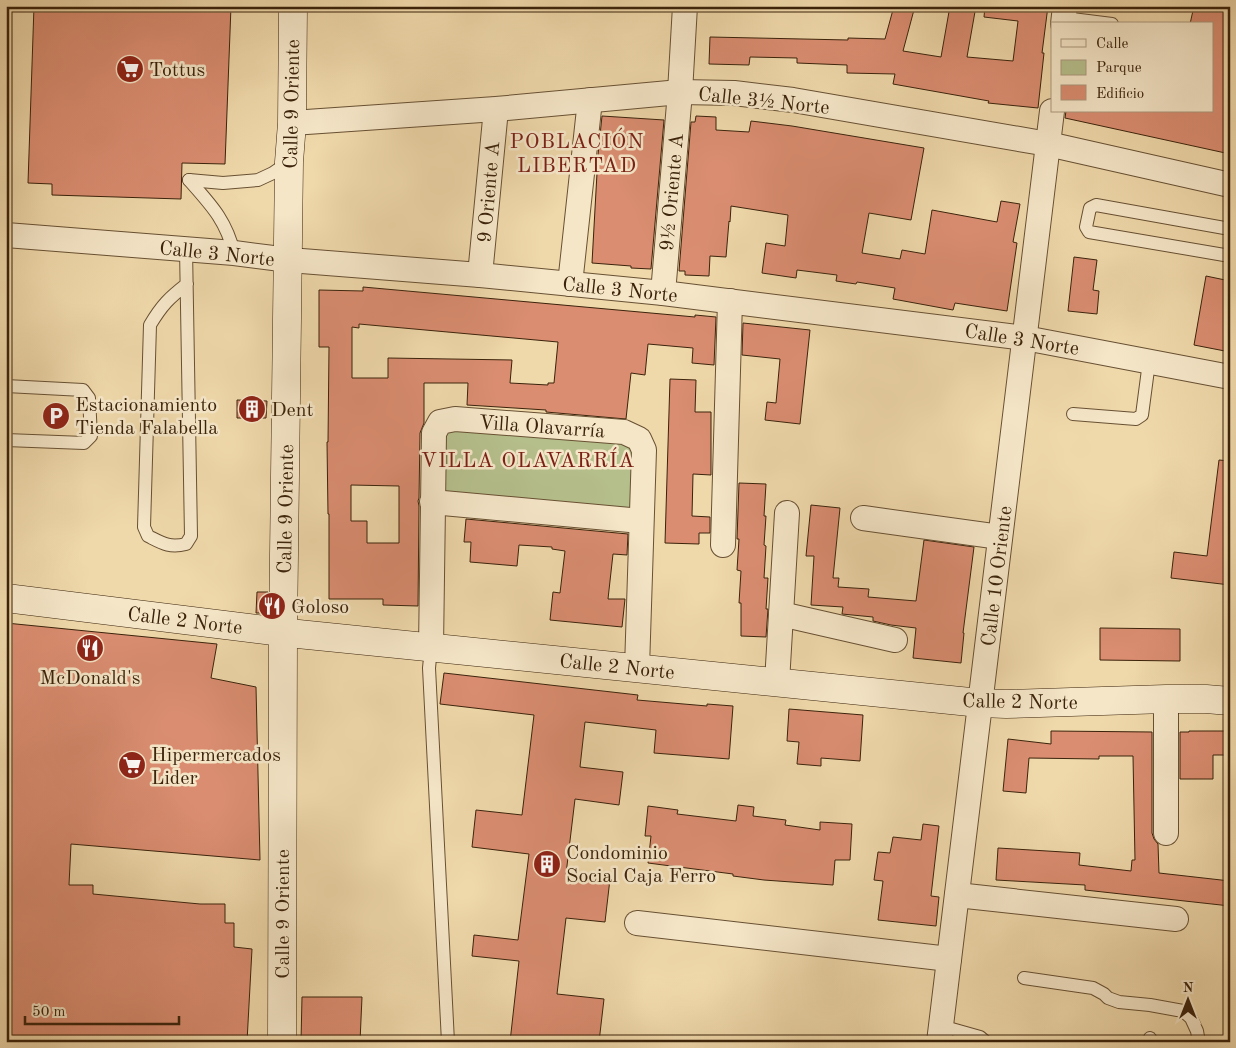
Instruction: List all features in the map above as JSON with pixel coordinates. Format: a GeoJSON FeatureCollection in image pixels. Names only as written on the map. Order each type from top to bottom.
{"type":"FeatureCollection","features":[{"type":"Feature","properties":{"kind":"street","name":"Calle 9 Oriente"},"geometry":{"type":"LineString","coordinates":[[282,1042],[283,633],[289,162],[292,123],[292,6]]}},
{"type":"Feature","properties":{"kind":"street","name":"9½ Oriente A"},"geometry":{"type":"LineString","coordinates":[[663,293],[680,92],[685,6]]}},
{"type":"Feature","properties":{"kind":"street","name":"Calle 3½ Norte"},"geometry":{"type":"LineString","coordinates":[[292,123],[496,109],[680,92],[734,92],[793,100],[1048,144],[1230,185]]}},
{"type":"Feature","properties":{"kind":"street"},"geometry":{"type":"LineString","coordinates":[[570,284],[590,100]]}},
{"type":"Feature","properties":{"kind":"street","name":"9 Oriente A"},"geometry":{"type":"LineString","coordinates":[[480,275],[496,109]]}},
{"type":"Feature","properties":{"kind":"street","name":"Calle 10 Oriente"},"geometry":{"type":"LineString","coordinates":[[940,1034],[1052,112]]}},
{"type":"Feature","properties":{"kind":"street","name":"Calle 3 Norte"},"geometry":{"type":"LineString","coordinates":[[6,235],[234,253],[289,260],[480,275],[663,293],[1025,338],[1230,377]]}},
{"type":"Feature","properties":{"kind":"street"},"geometry":{"type":"LineString","coordinates":[[723,545],[730,301]]}},
{"type":"Feature","properties":{"kind":"street","name":"Villa Olavarría"},"geometry":{"type":"LineString","coordinates":[[431,648],[434,433],[440,422],[455,419],[624,432],[639,439],[644,450],[637,668]]}},
{"type":"Feature","properties":{"kind":"street"},"geometry":{"type":"LineString","coordinates":[[432,502],[641,521]]}},
{"type":"Feature","properties":{"kind":"street"},"geometry":{"type":"LineString","coordinates":[[776,682],[786,513]]}},
{"type":"Feature","properties":{"kind":"street"},"geometry":{"type":"LineString","coordinates":[[863,518],[1000,538]]}},
{"type":"Feature","properties":{"kind":"street","name":"Calle 2 Norte"},"geometry":{"type":"LineString","coordinates":[[6,598],[283,633],[980,703],[1006,704],[1166,699],[1230,701]]}},
{"type":"Feature","properties":{"kind":"street"},"geometry":{"type":"LineString","coordinates":[[781,614],[895,640]]}},
{"type":"Feature","properties":{"kind":"street"},"geometry":{"type":"LineString","coordinates":[[1166,699],[1166,833]]}},
{"type":"Feature","properties":{"kind":"street"},"geometry":{"type":"LineString","coordinates":[[957,895],[1176,919]]}},
{"type":"Feature","properties":{"kind":"street"},"geometry":{"type":"LineString","coordinates":[[637,923],[949,959]]}},
{"type":"Feature","properties":{"kind":"lane"},"geometry":{"type":"LineString","coordinates":[[1064,16],[1100,22]]}},
{"type":"Feature","properties":{"kind":"lane"},"geometry":{"type":"LineString","coordinates":[[234,253],[230,236],[218,213],[190,180],[223,183],[258,180],[289,162]]}},
{"type":"Feature","properties":{"kind":"lane"},"geometry":{"type":"LineString","coordinates":[[1230,229],[1096,205],[1090,208],[1086,227],[1089,232],[1230,256]]}},
{"type":"Feature","properties":{"kind":"lane"},"geometry":{"type":"LineString","coordinates":[[186,249],[187,284],[191,536],[186,544],[177,546],[167,545],[148,536],[144,526],[150,325],[158,310],[168,299],[187,284]]}},
{"type":"Feature","properties":{"kind":"lane"},"geometry":{"type":"LineString","coordinates":[[1073,414],[1136,419],[1142,415],[1149,362]]}},
{"type":"Feature","properties":{"kind":"lane"},"geometry":{"type":"LineString","coordinates":[[6,386],[82,390],[89,398],[91,436],[84,443],[6,440]]}},
{"type":"Feature","properties":{"kind":"lane"},"geometry":{"type":"LineString","coordinates":[[431,648],[429,668],[448,1042]]}},
{"type":"Feature","properties":{"kind":"lane"},"geometry":{"type":"LineString","coordinates":[[1024,978],[1093,988],[1108,998],[1119,1002],[1183,1011],[1191,1018],[1197,1031],[1199,1042]]}},
{"type":"Feature","properties":{"kind":"lane"},"geometry":{"type":"LineString","coordinates":[[940,1034],[980,1037],[986,1042]]}},
{"type":"Feature","properties":{"kind":"green space"},"geometry":{"type":"Polygon","coordinates":[[[443,427],[636,441],[631,510],[439,493],[443,427]]]}},
{"type":"Feature","properties":{"kind":"building","name":"Tottus"},"geometry":{"type":"Polygon","coordinates":[[[34,6],[231,6],[225,164],[182,163],[181,199],[52,195],[52,184],[28,183],[34,6]]]}},
{"type":"Feature","properties":{"kind":"building"},"geometry":{"type":"Polygon","coordinates":[[[894,6],[915,6],[903,51],[941,57],[950,6],[976,6],[967,57],[1013,61],[1018,21],[984,17],[985,6],[1048,6],[1038,108],[988,103],[989,101],[893,84],[895,74],[847,73],[847,65],[797,63],[797,58],[750,57],[749,65],[709,64],[710,37],[885,39],[894,6]]]}},
{"type":"Feature","properties":{"kind":"building"},"geometry":{"type":"Polygon","coordinates":[[[1194,6],[1230,6],[1230,154],[1065,118],[1066,112],[1214,112],[1214,22],[1190,22],[1194,6]]]}},
{"type":"Feature","properties":{"kind":"building"},"geometry":{"type":"Polygon","coordinates":[[[602,116],[664,120],[651,269],[592,263],[602,116]]]}},
{"type":"Feature","properties":{"kind":"building"},"geometry":{"type":"Polygon","coordinates":[[[696,116],[716,117],[716,130],[749,132],[751,121],[924,148],[911,220],[869,213],[862,253],[900,259],[902,250],[925,254],[932,210],[997,222],[1001,201],[1020,204],[1013,242],[1017,243],[1007,311],[955,303],[953,310],[893,299],[895,288],[836,281],[837,275],[797,270],[796,278],[762,273],[766,243],[785,246],[788,215],[731,206],[726,257],[710,256],[709,276],[685,275],[685,271],[679,271],[691,122],[695,122],[696,116]]]}},
{"type":"Feature","properties":{"kind":"building"},"geometry":{"type":"Polygon","coordinates":[[[1074,257],[1097,260],[1093,290],[1099,291],[1097,314],[1068,311],[1074,257]]]}},
{"type":"Feature","properties":{"kind":"building"},"geometry":{"type":"Polygon","coordinates":[[[1206,276],[1230,281],[1230,352],[1194,345],[1206,276]]]}},
{"type":"Feature","properties":{"kind":"building"},"geometry":{"type":"Polygon","coordinates":[[[363,287],[695,317],[695,315],[716,317],[714,365],[692,363],[693,348],[648,344],[645,375],[631,373],[626,419],[546,412],[546,410],[467,405],[468,383],[424,383],[424,423],[420,433],[418,501],[418,606],[383,605],[383,599],[329,599],[327,442],[329,347],[319,347],[319,290],[363,291],[363,287]],[[359,324],[359,328],[352,327],[352,378],[388,378],[388,358],[512,360],[510,383],[548,385],[548,383],[554,383],[558,342],[359,324]],[[351,485],[351,521],[367,521],[367,543],[399,543],[399,486],[351,485]]]}},
{"type":"Feature","properties":{"kind":"building"},"geometry":{"type":"Polygon","coordinates":[[[743,323],[810,330],[800,424],[765,420],[767,402],[776,403],[780,359],[742,355],[743,323]]]}},
{"type":"Feature","properties":{"kind":"building"},"geometry":{"type":"Polygon","coordinates":[[[670,379],[696,380],[695,412],[711,412],[711,475],[693,474],[692,516],[710,517],[710,533],[699,533],[699,544],[665,543],[670,379]]]}},
{"type":"Feature","properties":{"kind":"building","name":"Dent"},"geometry":{"type":"Polygon","coordinates":[[[237,400],[267,401],[266,418],[237,418],[237,400]]]}},
{"type":"Feature","properties":{"kind":"building"},"geometry":{"type":"Polygon","coordinates":[[[1219,460],[1230,461],[1230,585],[1171,578],[1174,552],[1207,556],[1219,460]]]}},
{"type":"Feature","properties":{"kind":"building"},"geometry":{"type":"Polygon","coordinates":[[[739,483],[766,484],[764,578],[768,578],[766,609],[768,609],[766,637],[741,636],[741,603],[739,603],[741,571],[737,570],[739,483]]]}},
{"type":"Feature","properties":{"kind":"building"},"geometry":{"type":"Polygon","coordinates":[[[811,505],[840,508],[833,578],[839,578],[838,587],[869,589],[868,597],[916,601],[924,540],[974,547],[961,663],[913,658],[916,628],[873,621],[873,617],[842,614],[843,607],[811,605],[814,556],[806,556],[811,505]]]}},
{"type":"Feature","properties":{"kind":"building"},"geometry":{"type":"Polygon","coordinates":[[[466,519],[628,534],[627,555],[613,554],[608,599],[625,599],[622,627],[550,620],[553,592],[560,593],[565,551],[552,549],[552,547],[519,545],[517,566],[470,562],[471,542],[464,542],[466,519]]]}},
{"type":"Feature","properties":{"kind":"building"},"geometry":{"type":"Polygon","coordinates":[[[257,592],[268,592],[268,613],[256,613],[257,592]]]}},
{"type":"Feature","properties":{"kind":"building"},"geometry":{"type":"Polygon","coordinates":[[[6,623],[217,644],[211,678],[256,687],[260,860],[71,844],[69,885],[93,885],[93,894],[200,904],[225,904],[225,923],[234,923],[234,947],[252,949],[247,1042],[50,1042],[6,1037],[6,623]]]}},
{"type":"Feature","properties":{"kind":"building"},"geometry":{"type":"Polygon","coordinates":[[[1100,628],[1180,629],[1180,661],[1100,660],[1100,628]]]}},
{"type":"Feature","properties":{"kind":"building","name":"Condominio Social Caja Ferro"},"geometry":{"type":"Polygon","coordinates":[[[444,673],[638,695],[637,700],[707,706],[707,704],[733,706],[729,759],[654,753],[656,730],[585,722],[580,767],[623,772],[619,805],[575,799],[566,874],[610,879],[605,922],[566,918],[557,994],[604,999],[599,1042],[510,1042],[519,961],[472,956],[474,935],[518,940],[529,854],[472,847],[476,810],[522,815],[534,715],[440,704],[444,673]]]}},
{"type":"Feature","properties":{"kind":"building"},"geometry":{"type":"Polygon","coordinates":[[[789,709],[863,715],[860,761],[821,758],[821,766],[797,764],[799,742],[787,741],[789,709]]]}},
{"type":"Feature","properties":{"kind":"building"},"geometry":{"type":"Polygon","coordinates":[[[1051,731],[1152,732],[1152,833],[1158,844],[1159,873],[1230,881],[1230,906],[1085,890],[1085,885],[996,880],[998,848],[1080,853],[1079,865],[1131,871],[1132,860],[1135,860],[1133,756],[1099,756],[1099,759],[1029,758],[1026,793],[1003,791],[1008,739],[1051,744],[1051,731]]]}},
{"type":"Feature","properties":{"kind":"building"},"geometry":{"type":"Polygon","coordinates":[[[1230,731],[1230,755],[1213,755],[1213,779],[1180,779],[1180,732],[1230,731]]]}},
{"type":"Feature","properties":{"kind":"building"},"geometry":{"type":"Polygon","coordinates":[[[738,805],[754,807],[753,816],[786,820],[785,825],[820,830],[820,822],[852,824],[850,860],[835,860],[833,885],[764,880],[648,863],[651,836],[645,836],[648,806],[678,810],[677,814],[736,821],[738,805]]]}},
{"type":"Feature","properties":{"kind":"building"},"geometry":{"type":"Polygon","coordinates":[[[923,824],[939,826],[931,896],[939,897],[936,926],[878,920],[883,881],[874,880],[878,852],[890,853],[893,837],[921,840],[923,824]]]}},
{"type":"Feature","properties":{"kind":"building"},"geometry":{"type":"Polygon","coordinates":[[[302,997],[362,997],[360,1042],[301,1042],[302,997]]]}},
{"type":"Feature","properties":{"kind":"place","name":"Tottus"},"geometry":{"type":"Point","coordinates":[130,69]}},
{"type":"Feature","properties":{"kind":"place","name":"Dent"},"geometry":{"type":"Point","coordinates":[252,409]}},
{"type":"Feature","properties":{"kind":"place","name":"Estacionamiento Tienda Falabella"},"geometry":{"type":"Point","coordinates":[56,416]}},
{"type":"Feature","properties":{"kind":"place","name":"Goloso"},"geometry":{"type":"Point","coordinates":[272,606]}},
{"type":"Feature","properties":{"kind":"place","name":"McDonald's"},"geometry":{"type":"Point","coordinates":[90,648]}},
{"type":"Feature","properties":{"kind":"place","name":"Hipermercados Lider"},"geometry":{"type":"Point","coordinates":[132,765]}},
{"type":"Feature","properties":{"kind":"place","name":"Condominio Social Caja Ferro"},"geometry":{"type":"Point","coordinates":[547,864]}},
{"type":"Feature","properties":{"kind":"district","name":"POBLACIÓN LIBERTAD"},"geometry":{"type":"Point","coordinates":[577,153]}},
{"type":"Feature","properties":{"kind":"district","name":"VILLA OLAVARRÍA"},"geometry":{"type":"Point","coordinates":[528,460]}}]}
